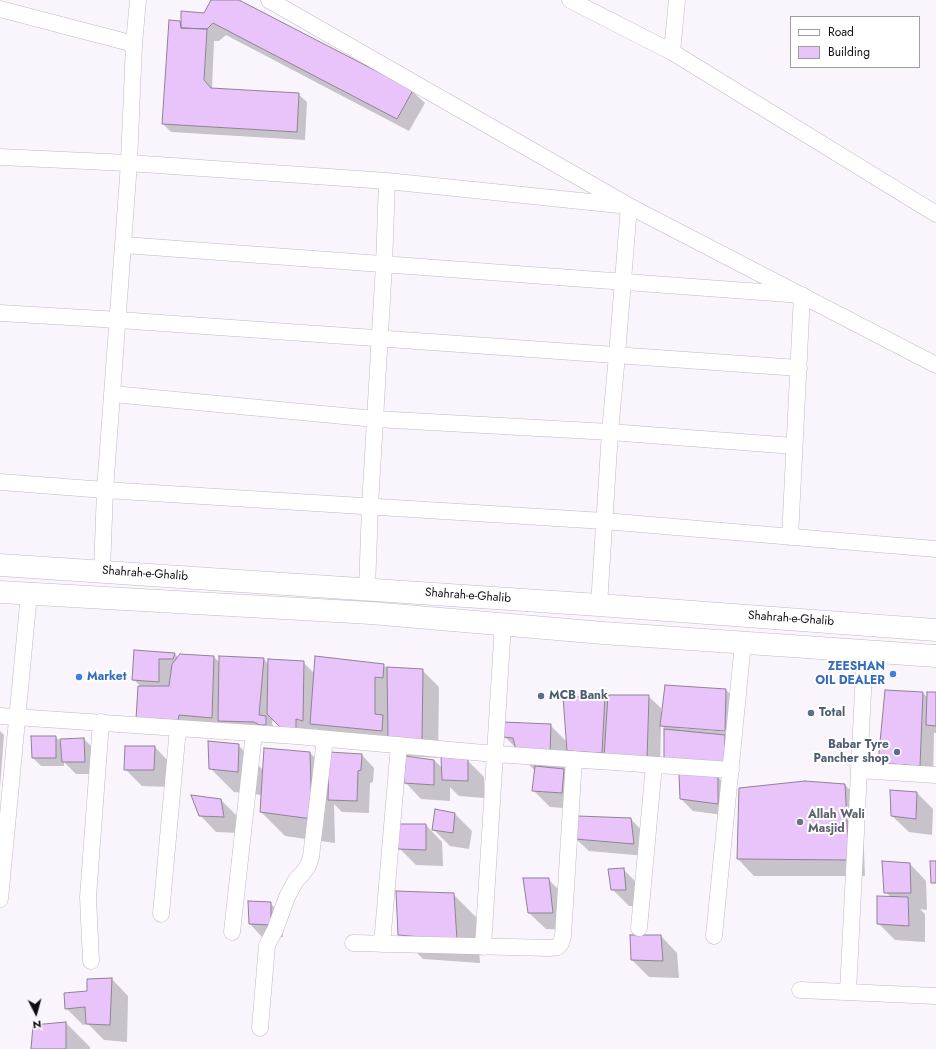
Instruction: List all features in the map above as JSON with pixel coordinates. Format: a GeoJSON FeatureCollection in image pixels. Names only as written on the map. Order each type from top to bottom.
{"type":"FeatureCollection","features":[{"type":"Feature","properties":{"kind":"main road","name":"Shahrah-e-Ghalib"},"geometry":{"type":"LineString","coordinates":[[0,565],[367,588],[936,629]]}},
{"type":"Feature","properties":{"kind":"main road","name":"Shahrah-e-Ghalib"},"geometry":{"type":"LineString","coordinates":[[0,592],[363,613],[602,633],[936,656]]}},
{"type":"Feature","properties":{"kind":"street"},"geometry":{"type":"LineString","coordinates":[[102,571],[106,490],[124,245],[134,44],[138,0]]}},
{"type":"Feature","properties":{"kind":"street"},"geometry":{"type":"LineString","coordinates":[[269,0],[629,206],[936,365]]}},
{"type":"Feature","properties":{"kind":"street"},"geometry":{"type":"LineString","coordinates":[[570,0],[672,52],[936,214]]}},
{"type":"Feature","properties":{"kind":"street"},"geometry":{"type":"LineString","coordinates":[[672,52],[677,0]]}},
{"type":"Feature","properties":{"kind":"street"},"geometry":{"type":"LineString","coordinates":[[0,9],[134,44]]}},
{"type":"Feature","properties":{"kind":"street"},"geometry":{"type":"LineString","coordinates":[[0,157],[129,163],[387,181],[629,206]]}},
{"type":"Feature","properties":{"kind":"street"},"geometry":{"type":"LineString","coordinates":[[367,588],[387,181]]}},
{"type":"Feature","properties":{"kind":"street"},"geometry":{"type":"LineString","coordinates":[[599,605],[610,432],[629,206]]}},
{"type":"Feature","properties":{"kind":"street"},"geometry":{"type":"LineString","coordinates":[[124,245],[802,296]]}},
{"type":"Feature","properties":{"kind":"street"},"geometry":{"type":"LineString","coordinates":[[790,537],[802,296]]}},
{"type":"Feature","properties":{"kind":"street"},"geometry":{"type":"LineString","coordinates":[[0,313],[799,368]]}},
{"type":"Feature","properties":{"kind":"street"},"geometry":{"type":"LineString","coordinates":[[113,394],[375,418],[610,432],[794,446]]}},
{"type":"Feature","properties":{"kind":"street"},"geometry":{"type":"LineString","coordinates":[[0,482],[604,521],[936,549]]}},
{"type":"Feature","properties":{"kind":"street"},"geometry":{"type":"LineString","coordinates":[[0,899],[29,594]]}},
{"type":"Feature","properties":{"kind":"street"},"geometry":{"type":"LineString","coordinates":[[483,947],[503,624]]}},
{"type":"Feature","properties":{"kind":"street"},"geometry":{"type":"LineString","coordinates":[[714,936],[743,643]]}},
{"type":"Feature","properties":{"kind":"street"},"geometry":{"type":"LineString","coordinates":[[848,992],[865,651]]}},
{"type":"Feature","properties":{"kind":"street"},"geometry":{"type":"LineString","coordinates":[[0,716],[254,733],[495,754],[731,770]]}},
{"type":"Feature","properties":{"kind":"street"},"geometry":{"type":"LineString","coordinates":[[90,961],[88,897],[101,722]]}},
{"type":"Feature","properties":{"kind":"street"},"geometry":{"type":"LineString","coordinates":[[161,914],[178,728]]}},
{"type":"Feature","properties":{"kind":"street"},"geometry":{"type":"LineString","coordinates":[[232,932],[254,733]]}},
{"type":"Feature","properties":{"kind":"street"},"geometry":{"type":"LineString","coordinates":[[260,1028],[267,945],[287,897],[296,880],[308,866],[311,856],[325,739]]}},
{"type":"Feature","properties":{"kind":"street"},"geometry":{"type":"LineString","coordinates":[[382,944],[399,745]]}},
{"type":"Feature","properties":{"kind":"street"},"geometry":{"type":"LineString","coordinates":[[354,943],[483,947],[558,947],[562,943],[563,936],[574,759]]}},
{"type":"Feature","properties":{"kind":"street"},"geometry":{"type":"LineString","coordinates":[[639,928],[654,765]]}},
{"type":"Feature","properties":{"kind":"street"},"geometry":{"type":"LineString","coordinates":[[859,770],[936,775]]}},
{"type":"Feature","properties":{"kind":"street"},"geometry":{"type":"LineString","coordinates":[[800,990],[936,996]]}},
{"type":"Feature","properties":{"kind":"building"},"geometry":{"type":"Polygon","coordinates":[[[211,0],[239,0],[413,90],[397,119],[213,23],[207,29],[181,28],[181,11],[204,13],[211,0]]]}},
{"type":"Feature","properties":{"kind":"building"},"geometry":{"type":"Polygon","coordinates":[[[169,20],[180,21],[181,28],[207,29],[204,80],[211,88],[299,93],[297,132],[162,124],[169,20]]]}},
{"type":"Feature","properties":{"kind":"building"},"geometry":{"type":"Polygon","coordinates":[[[134,650],[175,653],[173,659],[159,659],[159,682],[132,680],[134,650]]]}},
{"type":"Feature","properties":{"kind":"building"},"geometry":{"type":"Polygon","coordinates":[[[180,654],[214,656],[212,718],[179,715],[178,721],[136,719],[138,686],[169,686],[172,664],[180,654]]]}},
{"type":"Feature","properties":{"kind":"building"},"geometry":{"type":"Polygon","coordinates":[[[219,656],[264,658],[259,715],[266,716],[266,725],[260,725],[254,722],[218,721],[219,656]]]}},
{"type":"Feature","properties":{"kind":"building"},"geometry":{"type":"Polygon","coordinates":[[[315,656],[384,664],[383,678],[375,677],[375,714],[383,715],[382,731],[310,724],[315,656]]]}},
{"type":"Feature","properties":{"kind":"building"},"geometry":{"type":"Polygon","coordinates":[[[268,659],[304,661],[303,721],[296,719],[296,730],[282,729],[267,714],[268,659]]]}},
{"type":"Feature","properties":{"kind":"building"},"geometry":{"type":"Polygon","coordinates":[[[387,667],[423,669],[422,742],[388,739],[387,667]]]}},
{"type":"Feature","properties":{"kind":"building"},"geometry":{"type":"Polygon","coordinates":[[[665,685],[726,689],[725,731],[660,726],[665,685]]]}},
{"type":"Feature","properties":{"kind":"building"},"geometry":{"type":"Polygon","coordinates":[[[885,690],[923,692],[920,766],[878,763],[885,690]]]}},
{"type":"Feature","properties":{"kind":"building"},"geometry":{"type":"Polygon","coordinates":[[[927,692],[936,692],[936,726],[926,725],[927,692]]]}},
{"type":"Feature","properties":{"kind":"building"},"geometry":{"type":"Polygon","coordinates":[[[608,695],[649,695],[647,759],[604,757],[608,695]]]}},
{"type":"Feature","properties":{"kind":"building"},"geometry":{"type":"Polygon","coordinates":[[[605,696],[602,753],[567,751],[563,697],[605,696]]]}},
{"type":"Feature","properties":{"kind":"building"},"geometry":{"type":"Polygon","coordinates":[[[502,722],[551,724],[550,755],[517,754],[513,738],[503,737],[502,722]]]}},
{"type":"Feature","properties":{"kind":"building"},"geometry":{"type":"Polygon","coordinates":[[[664,729],[725,735],[724,763],[664,760],[664,729]]]}},
{"type":"Feature","properties":{"kind":"building"},"geometry":{"type":"Polygon","coordinates":[[[31,736],[56,736],[56,758],[32,758],[31,736]]]}},
{"type":"Feature","properties":{"kind":"building"},"geometry":{"type":"Polygon","coordinates":[[[84,738],[85,762],[62,762],[60,739],[84,738]]]}},
{"type":"Feature","properties":{"kind":"building"},"geometry":{"type":"Polygon","coordinates":[[[208,741],[239,744],[238,772],[209,769],[208,741]]]}},
{"type":"Feature","properties":{"kind":"building"},"geometry":{"type":"Polygon","coordinates":[[[125,746],[155,746],[154,770],[124,770],[125,746]]]}},
{"type":"Feature","properties":{"kind":"building"},"geometry":{"type":"Polygon","coordinates":[[[264,748],[310,752],[312,819],[260,812],[264,748]]]}},
{"type":"Feature","properties":{"kind":"building"},"geometry":{"type":"Polygon","coordinates":[[[329,752],[362,754],[361,770],[358,771],[357,801],[328,800],[329,752]]]}},
{"type":"Feature","properties":{"kind":"building"},"geometry":{"type":"Polygon","coordinates":[[[405,756],[434,760],[434,785],[404,783],[405,756]]]}},
{"type":"Feature","properties":{"kind":"building"},"geometry":{"type":"Polygon","coordinates":[[[441,757],[468,759],[468,781],[442,780],[441,757]]]}},
{"type":"Feature","properties":{"kind":"building"},"geometry":{"type":"Polygon","coordinates":[[[535,766],[564,769],[562,793],[532,791],[535,766]]]}},
{"type":"Feature","properties":{"kind":"building"},"geometry":{"type":"Polygon","coordinates":[[[679,774],[718,776],[718,804],[680,799],[679,774]]]}},
{"type":"Feature","properties":{"kind":"building"},"geometry":{"type":"Polygon","coordinates":[[[805,781],[845,784],[849,860],[737,859],[739,788],[805,781]]]}},
{"type":"Feature","properties":{"kind":"building"},"geometry":{"type":"Polygon","coordinates":[[[890,790],[917,792],[916,819],[891,816],[890,790]]]}},
{"type":"Feature","properties":{"kind":"building"},"geometry":{"type":"Polygon","coordinates":[[[191,795],[221,799],[224,817],[199,816],[191,795]]]}},
{"type":"Feature","properties":{"kind":"building"},"geometry":{"type":"Polygon","coordinates":[[[435,809],[455,813],[453,833],[432,830],[435,809]]]}},
{"type":"Feature","properties":{"kind":"building"},"geometry":{"type":"Polygon","coordinates":[[[578,816],[631,818],[634,844],[575,839],[578,816]]]}},
{"type":"Feature","properties":{"kind":"building"},"geometry":{"type":"Polygon","coordinates":[[[397,824],[426,824],[426,850],[398,849],[397,824]]]}},
{"type":"Feature","properties":{"kind":"building"},"geometry":{"type":"Polygon","coordinates":[[[882,861],[910,863],[911,893],[884,893],[882,861]]]}},
{"type":"Feature","properties":{"kind":"building"},"geometry":{"type":"Polygon","coordinates":[[[930,861],[936,861],[936,883],[931,883],[930,861]]]}},
{"type":"Feature","properties":{"kind":"building"},"geometry":{"type":"Polygon","coordinates":[[[624,868],[626,890],[611,890],[608,869],[624,868]]]}},
{"type":"Feature","properties":{"kind":"building"},"geometry":{"type":"Polygon","coordinates":[[[523,878],[549,878],[553,913],[528,913],[523,878]]]}},
{"type":"Feature","properties":{"kind":"building"},"geometry":{"type":"Polygon","coordinates":[[[396,891],[454,893],[457,940],[398,935],[396,891]]]}},
{"type":"Feature","properties":{"kind":"building"},"geometry":{"type":"Polygon","coordinates":[[[877,896],[908,897],[909,926],[877,924],[877,896]]]}},
{"type":"Feature","properties":{"kind":"building"},"geometry":{"type":"Polygon","coordinates":[[[248,901],[271,902],[271,925],[249,924],[248,901]]]}},
{"type":"Feature","properties":{"kind":"building"},"geometry":{"type":"Polygon","coordinates":[[[630,935],[661,935],[663,961],[631,960],[630,935]]]}},
{"type":"Feature","properties":{"kind":"building"},"geometry":{"type":"Polygon","coordinates":[[[112,978],[110,1025],[86,1024],[85,1007],[65,1009],[64,993],[87,991],[87,979],[112,978]]]}},
{"type":"Feature","properties":{"kind":"building"},"geometry":{"type":"Polygon","coordinates":[[[66,1022],[66,1049],[31,1049],[33,1025],[66,1022]]]}},
{"type":"Feature","properties":{"kind":"place","name":"ZEESHAN OIL DEALER"},"geometry":{"type":"Point","coordinates":[893,674]}},
{"type":"Feature","properties":{"kind":"place","name":"Market"},"geometry":{"type":"Point","coordinates":[79,677]}},
{"type":"Feature","properties":{"kind":"place","name":"MCB Bank"},"geometry":{"type":"Point","coordinates":[541,696]}},
{"type":"Feature","properties":{"kind":"place","name":"Total"},"geometry":{"type":"Point","coordinates":[811,713]}},
{"type":"Feature","properties":{"kind":"place","name":"Babar Tyre Pancher shop"},"geometry":{"type":"Point","coordinates":[897,752]}},
{"type":"Feature","properties":{"kind":"place","name":"Allah Wali Masjid"},"geometry":{"type":"Point","coordinates":[800,822]}}]}
